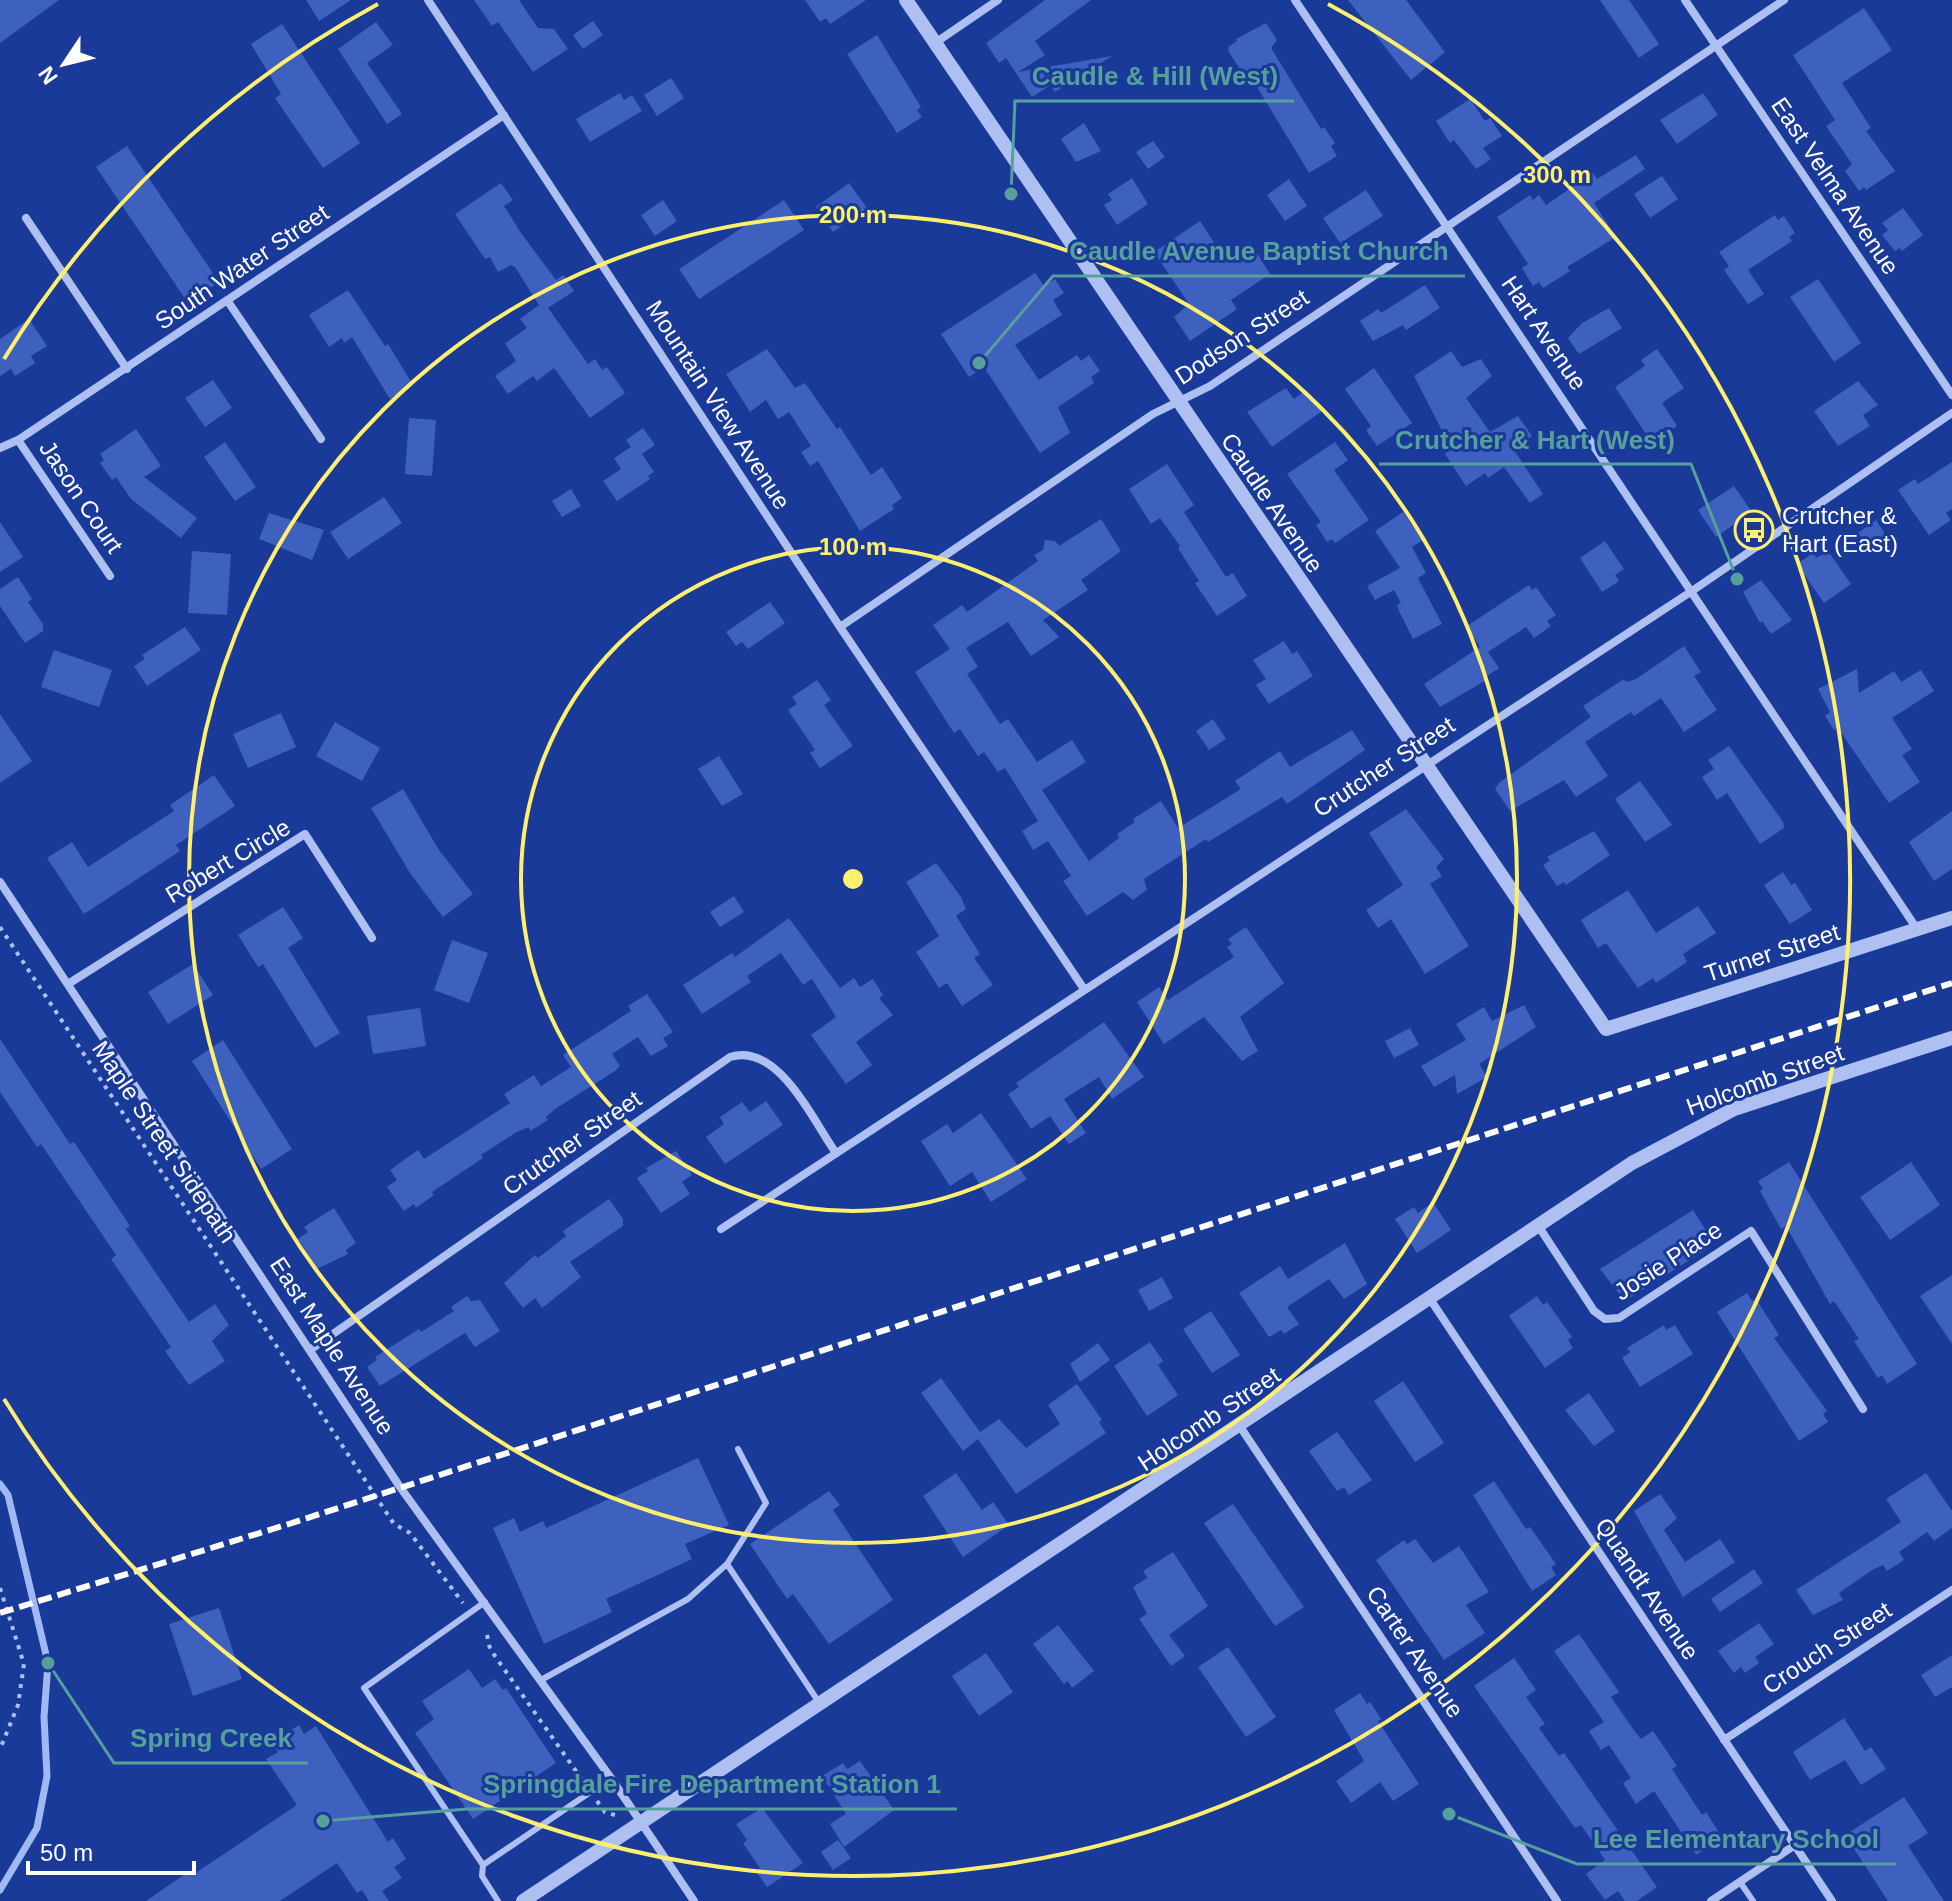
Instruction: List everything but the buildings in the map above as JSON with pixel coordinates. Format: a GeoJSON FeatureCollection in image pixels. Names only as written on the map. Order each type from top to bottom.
{"type":"FeatureCollection","features":[{"type":"Feature","properties":{"kind":"street","name":"Mountain View Avenue"},"geometry":{"type":"LineString","coordinates":[[428,0],[840,627],[1084,989]]}},
{"type":"Feature","properties":{"kind":"street","name":"Caudle Avenue"},"geometry":{"type":"LineString","coordinates":[[906,0],[1606,1029]]}},
{"type":"Feature","properties":{"kind":"street"},"geometry":{"type":"LineString","coordinates":[[935,43],[998,0]]}},
{"type":"Feature","properties":{"kind":"street","name":"Hart Avenue"},"geometry":{"type":"LineString","coordinates":[[1295,0],[1917,929]]}},
{"type":"Feature","properties":{"kind":"street","name":"East Velma Avenue"},"geometry":{"type":"LineString","coordinates":[[1685,0],[1952,395]]}},
{"type":"Feature","properties":{"kind":"street","name":"Dodson Street"},"geometry":{"type":"LineString","coordinates":[[840,627],[1153,414],[1210,386],[1784,0]]}},
{"type":"Feature","properties":{"kind":"street","name":"South Water Street"},"geometry":{"type":"LineString","coordinates":[[0,448],[18,440],[127,369],[504,115]]}},
{"type":"Feature","properties":{"kind":"street"},"geometry":{"type":"LineString","coordinates":[[26,218],[127,369]]}},
{"type":"Feature","properties":{"kind":"street"},"geometry":{"type":"LineString","coordinates":[[227,300],[321,439]]}},
{"type":"Feature","properties":{"kind":"street","name":"Crutcher Street"},"geometry":{"type":"LineString","coordinates":[[721,1229],[1423,764],[1692,591],[1952,413]]}},
{"type":"Feature","properties":{"kind":"street","name":"Jason Court"},"geometry":{"type":"LineString","coordinates":[[18,440],[110,576]]}},
{"type":"Feature","properties":{"kind":"street","name":"Robert Circle"},"geometry":{"type":"LineString","coordinates":[[68,984],[305,834],[372,938]]}},
{"type":"Feature","properties":{"kind":"street","name":"East Maple Avenue"},"geometry":{"type":"LineString","coordinates":[[0,882],[400,1487],[611,1778],[694,1901]]}},
{"type":"Feature","properties":{"kind":"street","name":"Turner Street"},"geometry":{"type":"LineString","coordinates":[[1606,1029],[1952,918]]}},
{"type":"Feature","properties":{"kind":"street","name":"Holcomb Street"},"geometry":{"type":"LineString","coordinates":[[523,1901],[1632,1163],[1720,1116],[1952,1038]]}},
{"type":"Feature","properties":{"kind":"street","name":"Crutcher Street"},"geometry":{"type":"LineString","coordinates":[[310,1350],[730,1057],[755,1055],[779,1070],[836,1153]]}},
{"type":"Feature","properties":{"kind":"street","name":"Josie Place"},"geometry":{"type":"LineString","coordinates":[[1539,1227],[1594,1311],[1605,1319],[1619,1318],[1751,1231],[1863,1409]]}},
{"type":"Feature","properties":{"kind":"street","name":"Quandt Avenue"},"geometry":{"type":"LineString","coordinates":[[1430,1299],[1832,1901]]}},
{"type":"Feature","properties":{"kind":"street","name":"Carter Avenue"},"geometry":{"type":"LineString","coordinates":[[1239,1425],[1557,1901]]}},
{"type":"Feature","properties":{"kind":"street","name":"Crouch Street"},"geometry":{"type":"LineString","coordinates":[[1724,1740],[1952,1590]]}},
{"type":"Feature","properties":{"kind":"street"},"geometry":{"type":"LineString","coordinates":[[1711,1901],[1795,1845]]}},
{"type":"Feature","properties":{"kind":"lane"},"geometry":{"type":"LineString","coordinates":[[541,1680],[688,1599],[727,1564],[766,1503],[738,1449]]}},
{"type":"Feature","properties":{"kind":"lane"},"geometry":{"type":"LineString","coordinates":[[727,1564],[820,1704]]}},
{"type":"Feature","properties":{"kind":"lane"},"geometry":{"type":"LineString","coordinates":[[485,1602],[364,1688],[483,1865],[482,1876],[498,1901]]}},
{"type":"Feature","properties":{"kind":"lane"},"geometry":{"type":"LineString","coordinates":[[483,1865],[611,1778]]}},
{"type":"Feature","properties":{"kind":"lane"},"geometry":{"type":"LineString","coordinates":[[1740,1882],[1753,1901]]}},
{"type":"Feature","properties":{"kind":"path","name":"Maple Street Sidepath"},"geometry":{"type":"LineString","coordinates":[[0,927],[394,1524],[410,1533],[487,1635],[490,1649],[605,1812],[642,1824]]}},
{"type":"Feature","properties":{"kind":"path"},"geometry":{"type":"LineString","coordinates":[[0,1588],[24,1664],[18,1705],[0,1749]]}},
{"type":"Feature","properties":{"kind":"waterway"},"geometry":{"type":"LineString","coordinates":[[0,1484],[8,1495],[48,1663],[44,1717],[47,1776],[37,1828],[0,1890]]}},
{"type":"Feature","properties":{"kind":"railway"},"geometry":{"type":"LineString","coordinates":[[0,1613],[289,1524],[1952,983]]}},
{"type":"Feature","properties":{"kind":"place","name":"Caudle & Hill (West)"},"geometry":{"type":"Point","coordinates":[1011,194]}},
{"type":"Feature","properties":{"kind":"place","name":"Caudle Avenue Baptist Church"},"geometry":{"type":"Point","coordinates":[979,363]}},
{"type":"Feature","properties":{"kind":"place","name":"Crutcher & Hart (East)"},"geometry":{"type":"Point","coordinates":[1754,530]}},
{"type":"Feature","properties":{"kind":"place","name":"Crutcher & Hart (West)"},"geometry":{"type":"Point","coordinates":[1737,579]}},
{"type":"Feature","properties":{"kind":"place","name":"Spring Creek"},"geometry":{"type":"Point","coordinates":[48,1663]}},
{"type":"Feature","properties":{"kind":"place","name":"Lee Elementary School"},"geometry":{"type":"Point","coordinates":[1449,1814]}},
{"type":"Feature","properties":{"kind":"place","name":"Springdale Fire Department Station 1"},"geometry":{"type":"Point","coordinates":[323,1821]}}]}
